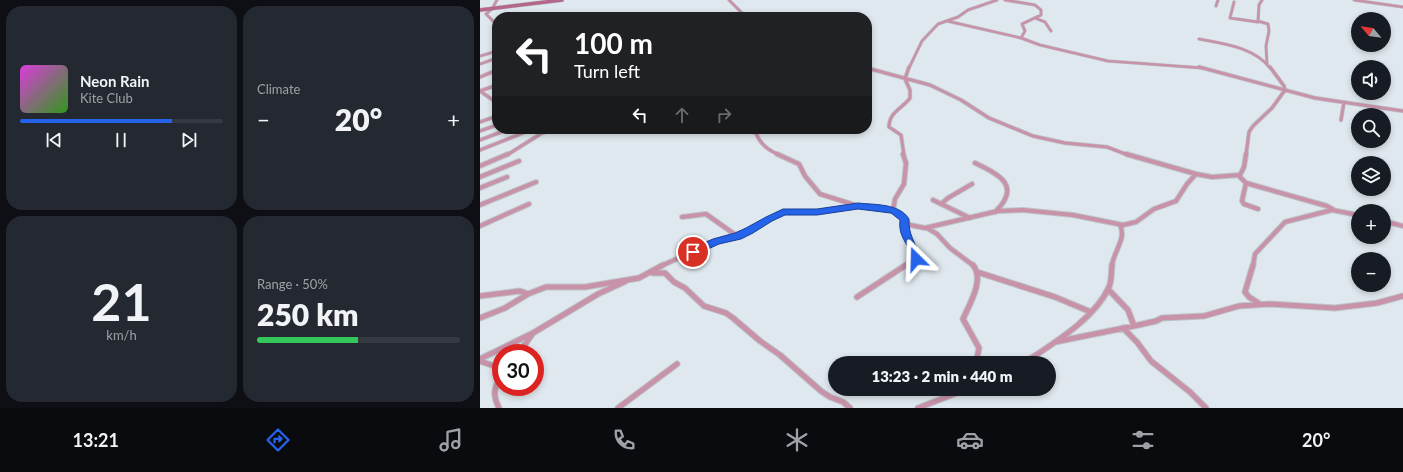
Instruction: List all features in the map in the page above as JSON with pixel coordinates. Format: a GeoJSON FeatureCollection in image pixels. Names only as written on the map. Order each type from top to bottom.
{"type":"FeatureCollection","features":[{"type":"Feature","properties":{"kind":"street"},"geometry":{"type":"LineString","coordinates":[[492,20],[486,14],[492,9],[497,0]]}},
{"type":"Feature","properties":{"kind":"street"},"geometry":{"type":"LineString","coordinates":[[480,10],[562,0]]}},
{"type":"Feature","properties":{"kind":"street"},"geometry":{"type":"LineString","coordinates":[[729,0],[741,12]]}},
{"type":"Feature","properties":{"kind":"street"},"geometry":{"type":"LineString","coordinates":[[893,210],[895,199],[904,184],[906,163],[902,150],[901,135],[889,127],[888,119],[910,100],[910,90],[905,79],[906,73],[917,54],[922,40],[938,24],[997,0]]}},
{"type":"Feature","properties":{"kind":"street"},"geometry":{"type":"LineString","coordinates":[[1005,0],[1038,7],[1041,10],[1042,14],[1022,25],[1026,31],[1021,38]]}},
{"type":"Feature","properties":{"kind":"street"},"geometry":{"type":"LineString","coordinates":[[1216,6],[1218,0]]}},
{"type":"Feature","properties":{"kind":"street"},"geometry":{"type":"LineString","coordinates":[[1258,22],[1259,5],[1262,0]]}},
{"type":"Feature","properties":{"kind":"street"},"geometry":{"type":"LineString","coordinates":[[1354,0],[1403,7]]}},
{"type":"Feature","properties":{"kind":"street"},"geometry":{"type":"LineString","coordinates":[[1234,2],[1230,18],[1268,24],[1270,27],[1266,46],[1267,64]]}},
{"type":"Feature","properties":{"kind":"street"},"geometry":{"type":"LineString","coordinates":[[1035,18],[1044,22],[1051,31]]}},
{"type":"Feature","properties":{"kind":"street"},"geometry":{"type":"LineString","coordinates":[[947,21],[1021,38],[1036,44],[1108,61],[1197,67],[1315,98],[1403,111]]}},
{"type":"Feature","properties":{"kind":"street"},"geometry":{"type":"LineString","coordinates":[[1199,39],[1248,51],[1267,64],[1284,86],[1285,90]]}},
{"type":"Feature","properties":{"kind":"street"},"geometry":{"type":"LineString","coordinates":[[480,56],[492,52]]}},
{"type":"Feature","properties":{"kind":"street"},"geometry":{"type":"LineString","coordinates":[[480,64],[492,60]]}},
{"type":"Feature","properties":{"kind":"street"},"geometry":{"type":"LineString","coordinates":[[872,69],[930,85],[962,100],[989,118],[1028,134],[1065,143],[1107,147],[1130,156],[1196,174],[1212,177],[1239,176],[1246,183],[1327,206],[1334,210],[1351,214]]}},
{"type":"Feature","properties":{"kind":"street"},"geometry":{"type":"LineString","coordinates":[[480,77],[492,72]]}},
{"type":"Feature","properties":{"kind":"street"},"geometry":{"type":"LineString","coordinates":[[480,91],[492,87]]}},
{"type":"Feature","properties":{"kind":"street"},"geometry":{"type":"LineString","coordinates":[[1239,176],[1244,167],[1249,132],[1253,126],[1272,108],[1285,90]]}},
{"type":"Feature","properties":{"kind":"street"},"geometry":{"type":"LineString","coordinates":[[480,91],[492,99]]}},
{"type":"Feature","properties":{"kind":"street"},"geometry":{"type":"LineString","coordinates":[[1341,120],[1344,102]]}},
{"type":"Feature","properties":{"kind":"street"},"geometry":{"type":"LineString","coordinates":[[480,122],[492,118]]}},
{"type":"Feature","properties":{"kind":"street"},"geometry":{"type":"LineString","coordinates":[[480,131],[492,127]]}},
{"type":"Feature","properties":{"kind":"street"},"geometry":{"type":"LineString","coordinates":[[480,140],[496,134]]}},
{"type":"Feature","properties":{"kind":"street"},"geometry":{"type":"LineString","coordinates":[[480,150],[521,134]]}},
{"type":"Feature","properties":{"kind":"street"},"geometry":{"type":"LineString","coordinates":[[480,166],[506,156],[540,134]]}},
{"type":"Feature","properties":{"kind":"street"},"geometry":{"type":"LineString","coordinates":[[756,134],[759,141],[772,152],[799,164],[805,176],[820,194],[858,206],[893,210],[900,214],[912,226],[935,231],[952,250],[974,267],[977,272],[975,289],[963,319],[979,348],[977,356]]}},
{"type":"Feature","properties":{"kind":"street"},"geometry":{"type":"LineString","coordinates":[[480,177],[519,161]]}},
{"type":"Feature","properties":{"kind":"street"},"geometry":{"type":"LineString","coordinates":[[975,163],[1000,177],[1005,183],[1007,189],[1006,200],[995,212]]}},
{"type":"Feature","properties":{"kind":"street"},"geometry":{"type":"LineString","coordinates":[[925,228],[995,212],[1023,210],[1045,211],[1120,226],[1136,222],[1154,209],[1176,201],[1187,184],[1196,174]]}},
{"type":"Feature","properties":{"kind":"street"},"geometry":{"type":"LineString","coordinates":[[480,188],[507,177]]}},
{"type":"Feature","properties":{"kind":"street"},"geometry":{"type":"LineString","coordinates":[[480,205],[536,182]]}},
{"type":"Feature","properties":{"kind":"street"},"geometry":{"type":"LineString","coordinates":[[1246,183],[1242,201],[1244,204],[1258,208]]}},
{"type":"Feature","properties":{"kind":"street"},"geometry":{"type":"LineString","coordinates":[[941,204],[948,198],[972,184]]}},
{"type":"Feature","properties":{"kind":"street"},"geometry":{"type":"LineString","coordinates":[[933,200],[970,218]]}},
{"type":"Feature","properties":{"kind":"street"},"geometry":{"type":"LineString","coordinates":[[480,226],[529,204]]}},
{"type":"Feature","properties":{"kind":"street"},"geometry":{"type":"LineString","coordinates":[[647,275],[708,244],[737,236],[783,212],[817,212],[858,206]]}},
{"type":"Feature","properties":{"kind":"street"},"geometry":{"type":"LineString","coordinates":[[1261,304],[1249,298],[1245,292],[1252,273],[1255,254],[1285,222],[1334,210]]}},
{"type":"Feature","properties":{"kind":"street"},"geometry":{"type":"LineString","coordinates":[[682,217],[706,214],[737,236]]}},
{"type":"Feature","properties":{"kind":"street"},"geometry":{"type":"LineString","coordinates":[[858,298],[916,259],[904,227],[905,219]]}},
{"type":"Feature","properties":{"kind":"street"},"geometry":{"type":"LineString","coordinates":[[1391,223],[1403,226]]}},
{"type":"Feature","properties":{"kind":"street"},"geometry":{"type":"LineString","coordinates":[[1034,356],[1055,342],[1091,312],[1108,289],[1112,274],[1114,255],[1122,239],[1123,232],[1120,226]]}},
{"type":"Feature","properties":{"kind":"street"},"geometry":{"type":"LineString","coordinates":[[480,318],[492,315],[514,305],[528,294],[546,288],[585,287],[639,278],[658,272],[665,273],[674,282],[685,288],[704,306],[726,313],[733,318],[821,391],[830,397],[843,402],[850,408]]}},
{"type":"Feature","properties":{"kind":"street"},"geometry":{"type":"LineString","coordinates":[[977,272],[1055,297],[1091,312]]}},
{"type":"Feature","properties":{"kind":"street"},"geometry":{"type":"LineString","coordinates":[[480,360],[598,294],[628,280]]}},
{"type":"Feature","properties":{"kind":"street"},"geometry":{"type":"LineString","coordinates":[[1108,289],[1126,307],[1134,319],[1134,326]]}},
{"type":"Feature","properties":{"kind":"street"},"geometry":{"type":"LineString","coordinates":[[480,296],[520,291],[528,294]]}},
{"type":"Feature","properties":{"kind":"street"},"geometry":{"type":"LineString","coordinates":[[1055,342],[1134,326],[1156,321],[1162,318],[1204,316],[1239,306],[1261,304],[1335,308],[1377,303],[1403,296]]}},
{"type":"Feature","properties":{"kind":"street"},"geometry":{"type":"LineString","coordinates":[[1123,328],[1137,342],[1142,351],[1156,366],[1190,392],[1206,408]]}},
{"type":"Feature","properties":{"kind":"street"},"geometry":{"type":"LineString","coordinates":[[526,344],[532,332]]}},
{"type":"Feature","properties":{"kind":"street"},"geometry":{"type":"LineString","coordinates":[[480,360],[492,365]]}},
{"type":"Feature","properties":{"kind":"street"},"geometry":{"type":"LineString","coordinates":[[618,408],[677,364]]}},
{"type":"Feature","properties":{"kind":"street"},"geometry":{"type":"LineString","coordinates":[[494,396],[494,400],[499,408]]}},
{"type":"Feature","properties":{"kind":"street"},"geometry":{"type":"LineString","coordinates":[[918,408],[934,401],[954,396]]}},
{"type":"Feature","properties":{"kind":"route"},"geometry":{"type":"LineString","coordinates":[[693,252],[716,241],[750,231],[783,212],[817,212],[858,206],[893,210],[900,214],[905,219],[904,227],[916,259]]}}]}
